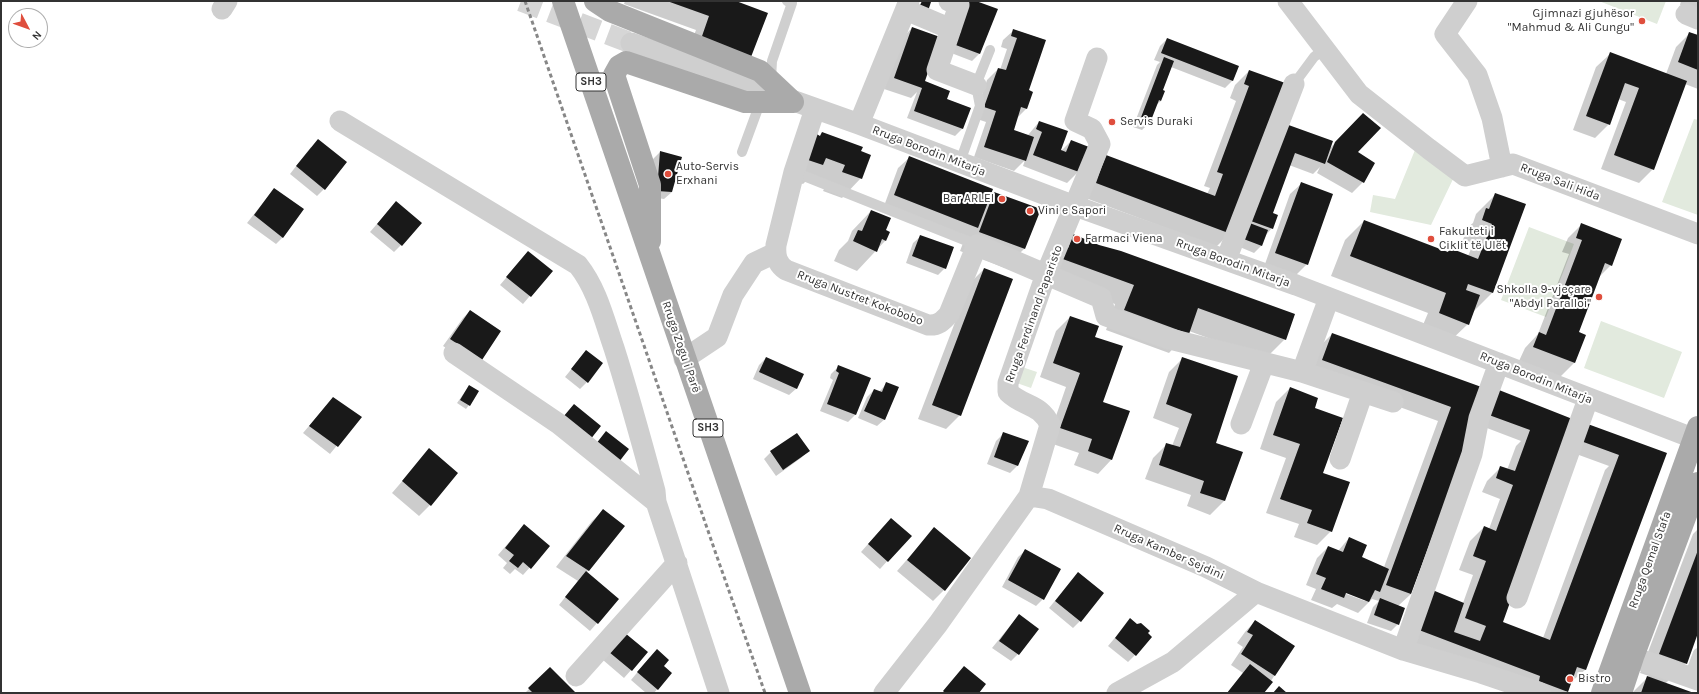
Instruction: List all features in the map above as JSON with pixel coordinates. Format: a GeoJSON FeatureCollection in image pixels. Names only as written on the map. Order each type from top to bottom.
{"type":"FeatureCollection","features":[{"type":"Feature","properties":{"kind":"main road","name":"Rruga Zogu i Parë"},"geometry":{"type":"LineString","coordinates":[[563,1],[684,359],[800,693]]}},
{"type":"Feature","properties":{"kind":"main road"},"geometry":{"type":"LineString","coordinates":[[595,1],[610,11],[760,71],[793,102]]}},
{"type":"Feature","properties":{"kind":"main road"},"geometry":{"type":"LineString","coordinates":[[650,259],[650,185],[614,75],[619,66],[626,62],[745,102],[793,102]]}},
{"type":"Feature","properties":{"kind":"main road","name":"Rruga Qemal Stafa"},"geometry":{"type":"LineString","coordinates":[[1602,693],[1697,435]]}},
{"type":"Feature","properties":{"kind":"main road","name":"Rruga Qemal Stafa"},"geometry":{"type":"LineString","coordinates":[[1621,693],[1633,657],[1696,494]]}},
{"type":"Feature","properties":{"kind":"street"},"geometry":{"type":"LineString","coordinates":[[223,1],[222,9],[227,1]]}},
{"type":"Feature","properties":{"kind":"street"},"geometry":{"type":"LineString","coordinates":[[949,1],[959,5],[937,70],[976,85]]}},
{"type":"Feature","properties":{"kind":"street","name":"Rruga Sali Hida"},"geometry":{"type":"LineString","coordinates":[[1288,1],[1360,94],[1429,150],[1465,176],[1513,164],[1698,234]]}},
{"type":"Feature","properties":{"kind":"street"},"geometry":{"type":"LineString","coordinates":[[1467,1],[1445,34],[1477,75],[1492,118],[1502,167]]}},
{"type":"Feature","properties":{"kind":"street"},"geometry":{"type":"LineString","coordinates":[[859,124],[908,6],[951,29]]}},
{"type":"Feature","properties":{"kind":"street","name":"Rruga Borodin Mitarja"},"geometry":{"type":"LineString","coordinates":[[631,42],[793,102],[859,124],[1075,206],[1329,298],[1499,363],[1588,399],[1697,435]]}},
{"type":"Feature","properties":{"kind":"street","name":"Rruga Ferdinand Paparisto"},"geometry":{"type":"LineString","coordinates":[[1029,496],[1050,425],[1046,415],[1014,398],[1008,392],[1008,383],[1046,274],[1100,144],[1092,129],[1075,121],[1097,58]]}},
{"type":"Feature","properties":{"kind":"street"},"geometry":{"type":"LineString","coordinates":[[1226,260],[1294,84]]}},
{"type":"Feature","properties":{"kind":"street"},"geometry":{"type":"LineString","coordinates":[[684,359],[717,337],[733,295],[754,263],[775,253],[794,172],[815,109]]}},
{"type":"Feature","properties":{"kind":"street"},"geometry":{"type":"LineString","coordinates":[[340,121],[578,265],[586,276],[598,301],[632,406],[655,491],[656,502],[719,693]]}},
{"type":"Feature","properties":{"kind":"street"},"geometry":{"type":"LineString","coordinates":[[977,245],[1101,298],[1106,316],[1184,343],[1302,372],[1393,402]]}},
{"type":"Feature","properties":{"kind":"street","name":"Rruga Nustret Kokobobo"},"geometry":{"type":"LineString","coordinates":[[775,253],[780,266],[786,270],[928,325],[935,326],[943,321],[949,314],[977,245]]}},
{"type":"Feature","properties":{"kind":"street"},"geometry":{"type":"LineString","coordinates":[[1302,372],[1329,298]]}},
{"type":"Feature","properties":{"kind":"street"},"geometry":{"type":"LineString","coordinates":[[454,353],[559,424],[656,502]]}},
{"type":"Feature","properties":{"kind":"street"},"geometry":{"type":"LineString","coordinates":[[1241,424],[1264,363]]}},
{"type":"Feature","properties":{"kind":"street"},"geometry":{"type":"LineString","coordinates":[[1403,650],[1472,454],[1479,418],[1499,363]]}},
{"type":"Feature","properties":{"kind":"street"},"geometry":{"type":"LineString","coordinates":[[1340,459],[1363,392]]}},
{"type":"Feature","properties":{"kind":"street"},"geometry":{"type":"LineString","coordinates":[[1517,598],[1588,399]]}},
{"type":"Feature","properties":{"kind":"street"},"geometry":{"type":"LineString","coordinates":[[884,693],[938,624],[1029,496]]}},
{"type":"Feature","properties":{"kind":"street","name":"Rruga Kamber Sejdini"},"geometry":{"type":"LineString","coordinates":[[1029,496],[1048,499],[1206,567],[1256,592],[1403,650],[1481,673],[1540,693]]}},
{"type":"Feature","properties":{"kind":"street"},"geometry":{"type":"LineString","coordinates":[[576,676],[677,563]]}},
{"type":"Feature","properties":{"kind":"street"},"geometry":{"type":"LineString","coordinates":[[1117,693],[1174,662],[1256,592]]}},
{"type":"Feature","properties":{"kind":"street"},"geometry":{"type":"LineString","coordinates":[[1633,657],[1694,678]]}},
{"type":"Feature","properties":{"kind":"lane"},"geometry":{"type":"LineString","coordinates":[[771,82],[772,61],[792,3],[787,1]]}},
{"type":"Feature","properties":{"kind":"lane"},"geometry":{"type":"LineString","coordinates":[[1294,84],[1314,57],[1324,49]]}},
{"type":"Feature","properties":{"kind":"lane"},"geometry":{"type":"LineString","coordinates":[[960,162],[980,106],[976,85],[990,50]]}},
{"type":"Feature","properties":{"kind":"lane"},"geometry":{"type":"LineString","coordinates":[[742,152],[760,103]]}},
{"type":"Feature","properties":{"kind":"lane"},"geometry":{"type":"LineString","coordinates":[[794,172],[977,245]]}},
{"type":"Feature","properties":{"kind":"lane"},"geometry":{"type":"LineString","coordinates":[[1694,678],[1698,653]]}},
{"type":"Feature","properties":{"kind":"shaded area"},"geometry":{"type":"Polygon","coordinates":[[[1599,1],[1666,1],[1657,24],[1599,1]]]}},
{"type":"Feature","properties":{"kind":"shaded area"},"geometry":{"type":"Polygon","coordinates":[[[1694,119],[1698,120],[1698,215],[1662,202],[1694,119]]]}},
{"type":"Feature","properties":{"kind":"shaded area"},"geometry":{"type":"Polygon","coordinates":[[[1415,150],[1455,175],[1431,225],[1370,212],[1373,195],[1395,199],[1415,150]]]}},
{"type":"Feature","properties":{"kind":"shaded area"},"geometry":{"type":"Polygon","coordinates":[[[1529,227],[1574,244],[1546,317],[1501,300],[1529,227]]]}},
{"type":"Feature","properties":{"kind":"shaded area"},"geometry":{"type":"Polygon","coordinates":[[[1601,321],[1682,352],[1664,398],[1584,368],[1601,321]]]}},
{"type":"Feature","properties":{"kind":"shaded area"},"geometry":{"type":"Polygon","coordinates":[[[1019,366],[1037,372],[1031,388],[1014,382],[1019,366]]]}},
{"type":"Feature","properties":{"kind":"building"},"geometry":{"type":"Polygon","coordinates":[[[667,1],[736,1],[768,13],[751,57],[701,39],[709,16],[667,1]]]}},
{"type":"Feature","properties":{"kind":"building"},"geometry":{"type":"Polygon","coordinates":[[[922,1],[931,2],[928,11],[919,7],[922,1]]]}},
{"type":"Feature","properties":{"kind":"building"},"geometry":{"type":"Polygon","coordinates":[[[969,1],[976,1],[998,9],[980,54],[953,44],[969,1]]]}},
{"type":"Feature","properties":{"kind":"building"},"geometry":{"type":"Polygon","coordinates":[[[912,27],[940,37],[925,81],[950,91],[947,99],[971,108],[963,129],[914,111],[922,88],[894,78],[912,27]]]}},
{"type":"Feature","properties":{"kind":"building"},"geometry":{"type":"Polygon","coordinates":[[[1013,29],[1046,40],[1029,90],[1033,92],[1027,109],[1021,107],[1014,130],[1034,137],[1026,161],[984,147],[996,111],[984,107],[998,68],[1006,70],[1017,38],[1011,36],[1013,29]]]}},
{"type":"Feature","properties":{"kind":"building"},"geometry":{"type":"Polygon","coordinates":[[[1689,32],[1698,35],[1698,70],[1678,62],[1689,32]]]}},
{"type":"Feature","properties":{"kind":"building"},"geometry":{"type":"Polygon","coordinates":[[[1167,38],[1239,66],[1233,81],[1161,53],[1167,38]]]}},
{"type":"Feature","properties":{"kind":"building"},"geometry":{"type":"Polygon","coordinates":[[[1610,52],[1687,81],[1654,170],[1614,155],[1639,88],[1625,83],[1610,125],[1586,116],[1610,52]]]}},
{"type":"Feature","properties":{"kind":"building"},"geometry":{"type":"Polygon","coordinates":[[[1164,57],[1174,61],[1163,90],[1165,91],[1161,101],[1159,100],[1150,123],[1140,120],[1164,57]]]}},
{"type":"Feature","properties":{"kind":"building"},"geometry":{"type":"Polygon","coordinates":[[[1249,70],[1288,84],[1231,234],[1096,183],[1106,155],[1215,196],[1223,174],[1217,172],[1249,86],[1244,84],[1249,70]]]}},
{"type":"Feature","properties":{"kind":"building"},"geometry":{"type":"Polygon","coordinates":[[[1363,113],[1381,128],[1358,152],[1375,163],[1364,183],[1327,162],[1335,142],[1363,113]]]}},
{"type":"Feature","properties":{"kind":"building"},"geometry":{"type":"Polygon","coordinates":[[[1039,121],[1068,131],[1061,150],[1066,152],[1071,140],[1089,147],[1079,172],[1033,155],[1042,132],[1036,129],[1039,121]]]}},
{"type":"Feature","properties":{"kind":"building"},"geometry":{"type":"Polygon","coordinates":[[[1283,123],[1333,141],[1325,164],[1295,153],[1273,213],[1278,215],[1273,229],[1248,220],[1283,123]]]}},
{"type":"Feature","properties":{"kind":"building"},"geometry":{"type":"Polygon","coordinates":[[[822,132],[863,147],[861,151],[871,155],[862,179],[842,172],[845,165],[826,158],[823,165],[805,159],[815,133],[820,136],[822,132]]]}},
{"type":"Feature","properties":{"kind":"building"},"geometry":{"type":"Polygon","coordinates":[[[318,139],[347,162],[325,190],[296,166],[318,139]]]}},
{"type":"Feature","properties":{"kind":"building","name":"Auto-Servis Erxhani"},"geometry":{"type":"Polygon","coordinates":[[[660,151],[682,157],[672,192],[657,191],[660,151]]]}},
{"type":"Feature","properties":{"kind":"building"},"geometry":{"type":"Polygon","coordinates":[[[909,156],[993,189],[978,228],[894,195],[909,156]]]}},
{"type":"Feature","properties":{"kind":"building"},"geometry":{"type":"Polygon","coordinates":[[[1301,182],[1333,194],[1308,265],[1275,253],[1301,182]]]}},
{"type":"Feature","properties":{"kind":"building"},"geometry":{"type":"Polygon","coordinates":[[[274,188],[304,209],[283,238],[254,215],[274,188]]]}},
{"type":"Feature","properties":{"kind":"building"},"geometry":{"type":"Polygon","coordinates":[[[994,192],[1041,209],[1025,249],[979,232],[994,192]]]}},
{"type":"Feature","properties":{"kind":"building"},"geometry":{"type":"Polygon","coordinates":[[[1495,193],[1526,204],[1493,293],[1468,284],[1466,290],[1480,295],[1469,325],[1439,313],[1446,293],[1350,256],[1364,220],[1448,252],[1450,248],[1478,259],[1492,224],[1482,220],[1486,208],[1489,209],[1495,193]]]}},
{"type":"Feature","properties":{"kind":"building"},"geometry":{"type":"Polygon","coordinates":[[[396,201],[422,223],[402,246],[377,224],[396,201]]]}},
{"type":"Feature","properties":{"kind":"building"},"geometry":{"type":"Polygon","coordinates":[[[871,210],[891,218],[886,230],[890,232],[886,241],[882,239],[877,252],[853,241],[858,230],[862,231],[871,210]]]}},
{"type":"Feature","properties":{"kind":"building"},"geometry":{"type":"Polygon","coordinates":[[[1247,222],[1268,230],[1262,246],[1241,238],[1247,222]]]}},
{"type":"Feature","properties":{"kind":"building"},"geometry":{"type":"Polygon","coordinates":[[[1581,223],[1622,239],[1612,266],[1605,263],[1579,332],[1586,335],[1575,363],[1533,347],[1539,332],[1546,335],[1582,240],[1576,238],[1581,223]]]}},
{"type":"Feature","properties":{"kind":"building"},"geometry":{"type":"Polygon","coordinates":[[[1073,234],[1099,245],[1121,251],[1295,314],[1286,340],[1198,308],[1189,334],[1124,310],[1134,285],[1060,258],[1064,246],[1068,248],[1073,234]]]}},
{"type":"Feature","properties":{"kind":"building"},"geometry":{"type":"Polygon","coordinates":[[[920,235],[954,247],[946,269],[912,256],[920,235]]]}},
{"type":"Feature","properties":{"kind":"building"},"geometry":{"type":"Polygon","coordinates":[[[528,251],[553,271],[531,297],[506,277],[528,251]]]}},
{"type":"Feature","properties":{"kind":"building"},"geometry":{"type":"Polygon","coordinates":[[[984,268],[1013,279],[961,416],[932,405],[984,268]]]}},
{"type":"Feature","properties":{"kind":"building"},"geometry":{"type":"Polygon","coordinates":[[[470,310],[501,331],[482,360],[450,339],[470,310]]]}},
{"type":"Feature","properties":{"kind":"building"},"geometry":{"type":"Polygon","coordinates":[[[1070,316],[1099,326],[1095,337],[1123,346],[1103,402],[1130,411],[1112,460],[1088,451],[1092,439],[1060,428],[1080,373],[1053,363],[1070,316]]]}},
{"type":"Feature","properties":{"kind":"building"},"geometry":{"type":"Polygon","coordinates":[[[1332,333],[1487,389],[1411,594],[1386,585],[1451,407],[1322,360],[1332,333]]]}},
{"type":"Feature","properties":{"kind":"building"},"geometry":{"type":"Polygon","coordinates":[[[586,350],[603,363],[588,383],[571,369],[586,350]]]}},
{"type":"Feature","properties":{"kind":"building"},"geometry":{"type":"Polygon","coordinates":[[[766,357],[804,374],[797,389],[759,372],[766,357]]]}},
{"type":"Feature","properties":{"kind":"building"},"geometry":{"type":"Polygon","coordinates":[[[1182,357],[1238,376],[1216,443],[1243,452],[1225,501],[1200,493],[1204,481],[1159,465],[1166,443],[1180,447],[1192,414],[1166,404],[1182,357]]]}},
{"type":"Feature","properties":{"kind":"building"},"geometry":{"type":"Polygon","coordinates":[[[838,365],[871,378],[856,415],[827,404],[839,373],[836,371],[838,365]]]}},
{"type":"Feature","properties":{"kind":"building"},"geometry":{"type":"Polygon","coordinates":[[[886,382],[899,387],[885,420],[864,411],[874,389],[882,392],[886,382]]]}},
{"type":"Feature","properties":{"kind":"building"},"geometry":{"type":"Polygon","coordinates":[[[469,385],[479,391],[470,406],[460,400],[469,385]]]}},
{"type":"Feature","properties":{"kind":"building"},"geometry":{"type":"Polygon","coordinates":[[[1290,387],[1318,398],[1315,408],[1343,418],[1323,473],[1350,482],[1332,532],[1307,523],[1312,510],[1280,499],[1300,444],[1273,435],[1290,387]]]}},
{"type":"Feature","properties":{"kind":"building"},"geometry":{"type":"Polygon","coordinates":[[[1499,390],[1575,420],[1503,622],[1550,640],[1619,455],[1578,440],[1585,423],[1667,453],[1586,670],[1577,667],[1568,692],[1539,681],[1540,676],[1419,630],[1430,589],[1464,603],[1454,632],[1480,641],[1486,626],[1465,618],[1486,561],[1473,556],[1484,526],[1496,531],[1513,485],[1496,478],[1500,466],[1515,471],[1530,430],[1489,415],[1499,390]]]}},
{"type":"Feature","properties":{"kind":"building"},"geometry":{"type":"Polygon","coordinates":[[[333,397],[362,417],[338,447],[309,426],[333,397]]]}},
{"type":"Feature","properties":{"kind":"building"},"geometry":{"type":"Polygon","coordinates":[[[574,404],[601,426],[586,445],[558,423],[574,404]]]}},
{"type":"Feature","properties":{"kind":"building"},"geometry":{"type":"Polygon","coordinates":[[[606,431],[629,449],[615,467],[592,449],[606,431]]]}},
{"type":"Feature","properties":{"kind":"building"},"geometry":{"type":"Polygon","coordinates":[[[1003,432],[1029,441],[1018,466],[994,457],[1003,432]]]}},
{"type":"Feature","properties":{"kind":"building"},"geometry":{"type":"Polygon","coordinates":[[[797,433],[810,451],[783,470],[770,451],[797,433]]]}},
{"type":"Feature","properties":{"kind":"building"},"geometry":{"type":"Polygon","coordinates":[[[429,448],[458,473],[431,506],[402,481],[429,448]]]}},
{"type":"Feature","properties":{"kind":"building"},"geometry":{"type":"Polygon","coordinates":[[[603,509],[625,526],[589,571],[566,556],[603,509]]]}},
{"type":"Feature","properties":{"kind":"building"},"geometry":{"type":"Polygon","coordinates":[[[891,518],[912,536],[888,562],[868,544],[891,518]]]}},
{"type":"Feature","properties":{"kind":"building"},"geometry":{"type":"Polygon","coordinates":[[[524,524],[550,546],[531,569],[523,562],[518,568],[509,561],[514,555],[505,548],[524,524]]]}},
{"type":"Feature","properties":{"kind":"building"},"geometry":{"type":"Polygon","coordinates":[[[934,527],[971,558],[945,591],[907,560],[934,527]]]}},
{"type":"Feature","properties":{"kind":"building"},"geometry":{"type":"Polygon","coordinates":[[[1349,537],[1367,545],[1362,557],[1389,569],[1380,592],[1375,590],[1369,602],[1346,593],[1344,598],[1321,589],[1326,578],[1316,574],[1328,546],[1343,552],[1349,537]]]}},
{"type":"Feature","properties":{"kind":"building"},"geometry":{"type":"Polygon","coordinates":[[[1025,549],[1061,569],[1044,600],[1008,580],[1025,549]]]}},
{"type":"Feature","properties":{"kind":"building"},"geometry":{"type":"Polygon","coordinates":[[[1698,550],[1698,633],[1687,664],[1659,654],[1698,550]]]}},
{"type":"Feature","properties":{"kind":"building"},"geometry":{"type":"Polygon","coordinates":[[[586,571],[619,599],[598,624],[565,597],[586,571]]]}},
{"type":"Feature","properties":{"kind":"building"},"geometry":{"type":"Polygon","coordinates":[[[1078,572],[1104,593],[1081,622],[1055,601],[1078,572]]]}},
{"type":"Feature","properties":{"kind":"building"},"geometry":{"type":"Polygon","coordinates":[[[1380,598],[1405,608],[1399,625],[1374,615],[1380,598]]]}},
{"type":"Feature","properties":{"kind":"building"},"geometry":{"type":"Polygon","coordinates":[[[1019,614],[1039,629],[1019,655],[999,641],[1019,614]]]}},
{"type":"Feature","properties":{"kind":"building"},"geometry":{"type":"Polygon","coordinates":[[[1130,618],[1137,624],[1141,623],[1150,631],[1148,633],[1152,637],[1136,656],[1115,638],[1130,618]]]}},
{"type":"Feature","properties":{"kind":"building"},"geometry":{"type":"Polygon","coordinates":[[[1255,620],[1295,646],[1275,676],[1241,654],[1253,635],[1247,632],[1255,620]]]}},
{"type":"Feature","properties":{"kind":"building"},"geometry":{"type":"Polygon","coordinates":[[[625,633],[648,652],[632,671],[609,652],[625,633]]]}},
{"type":"Feature","properties":{"kind":"building"},"geometry":{"type":"Polygon","coordinates":[[[657,649],[669,660],[664,666],[672,673],[658,690],[637,672],[657,649]]]}},
{"type":"Feature","properties":{"kind":"building"},"geometry":{"type":"Polygon","coordinates":[[[1250,664],[1273,682],[1264,693],[1227,693],[1250,664]]]}},
{"type":"Feature","properties":{"kind":"building"},"geometry":{"type":"Polygon","coordinates":[[[964,666],[986,684],[979,693],[945,693],[943,691],[964,666]]]}},
{"type":"Feature","properties":{"kind":"building"},"geometry":{"type":"Polygon","coordinates":[[[550,667],[576,693],[533,693],[528,688],[550,667]]]}},
{"type":"Feature","properties":{"kind":"building"},"geometry":{"type":"Polygon","coordinates":[[[1647,676],[1694,693],[1641,693],[1647,676]]]}},
{"type":"Feature","properties":{"kind":"building"},"geometry":{"type":"Polygon","coordinates":[[[1279,686],[1287,693],[1273,693],[1279,686]]]}},
{"type":"Feature","properties":{"kind":"tunnel"},"geometry":{"type":"LineString","coordinates":[[521,1],[631,43]]}},
{"type":"Feature","properties":{"kind":"railway"},"geometry":{"type":"LineString","coordinates":[[525,1],[765,693]]}},
{"type":"Feature","properties":{"kind":"place","name":"Gjimnazi gjuhësor \"Mahmud & Ali Cungu\""},"geometry":{"type":"Point","coordinates":[1642,21]}},
{"type":"Feature","properties":{"kind":"place","name":"Servis Duraki"},"geometry":{"type":"Point","coordinates":[1112,122]}},
{"type":"Feature","properties":{"kind":"place","name":"Auto-Servis Erxhani"},"geometry":{"type":"Point","coordinates":[668,174]}},
{"type":"Feature","properties":{"kind":"place","name":"Bar ARLEI"},"geometry":{"type":"Point","coordinates":[1002,199]}},
{"type":"Feature","properties":{"kind":"place","name":"Vini e Sapori"},"geometry":{"type":"Point","coordinates":[1030,211]}},
{"type":"Feature","properties":{"kind":"place","name":"Farmaci Viena"},"geometry":{"type":"Point","coordinates":[1077,239]}},
{"type":"Feature","properties":{"kind":"place","name":"Fakulteti i Ciklit të Ulët"},"geometry":{"type":"Point","coordinates":[1431,239]}},
{"type":"Feature","properties":{"kind":"place","name":"Shkolla 9-vjeçare \"Abdyl Paralloi\""},"geometry":{"type":"Point","coordinates":[1599,297]}},
{"type":"Feature","properties":{"kind":"place","name":"Bistro"},"geometry":{"type":"Point","coordinates":[1570,679]}}]}
